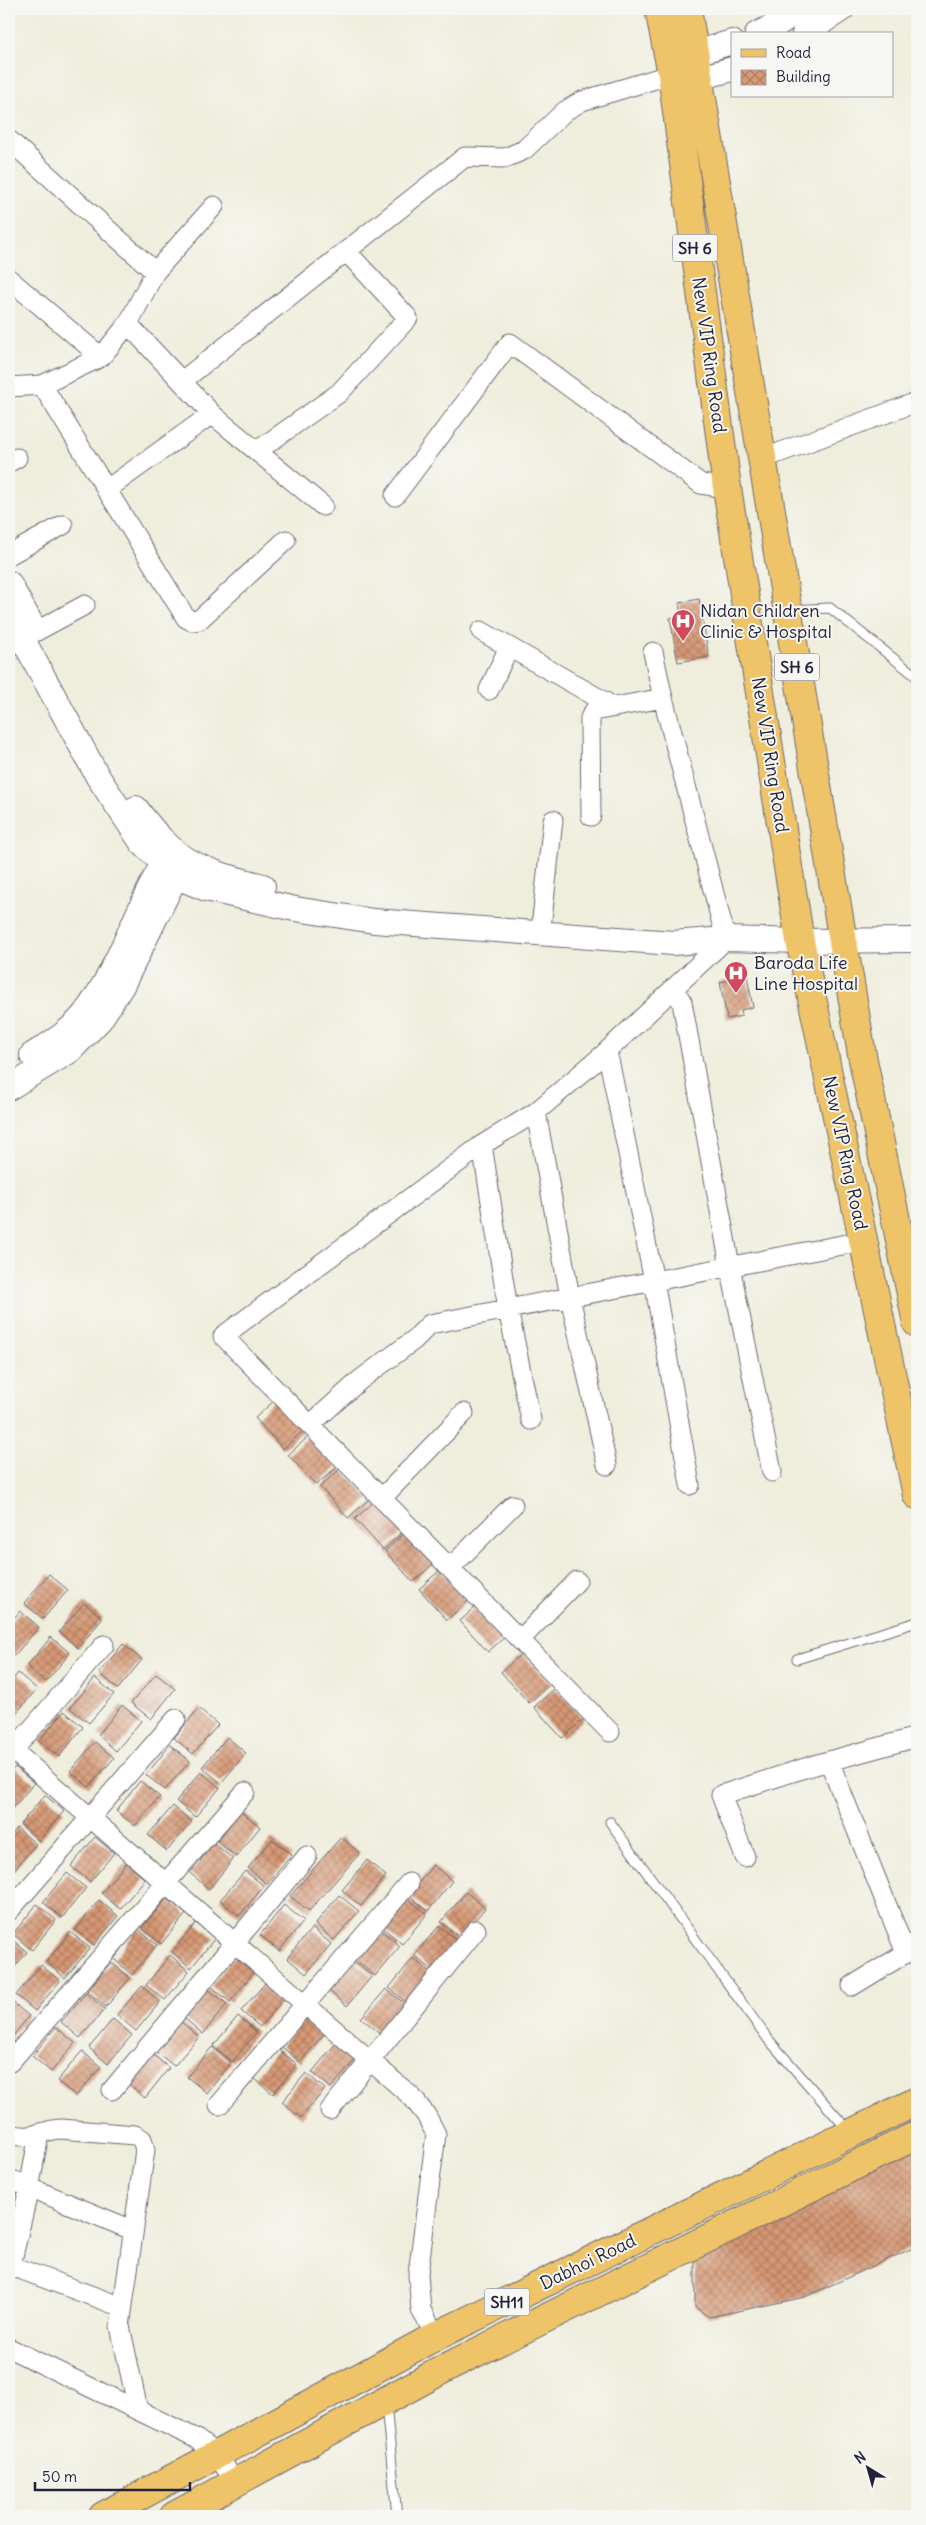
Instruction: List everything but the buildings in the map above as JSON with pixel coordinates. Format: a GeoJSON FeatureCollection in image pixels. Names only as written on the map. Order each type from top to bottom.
{"type":"FeatureCollection","features":[{"type":"Feature","properties":{"kind":"main road","name":"New VIP Ring Road"},"geometry":{"type":"LineString","coordinates":[[659,9],[682,70],[762,458],[862,1055],[914,1295],[917,1323]]}},
{"type":"Feature","properties":{"kind":"main road","name":"New VIP Ring Road"},"geometry":{"type":"LineString","coordinates":[[687,9],[682,70],[727,488],[800,941],[917,1495]]}},
{"type":"Feature","properties":{"kind":"main road","name":"Dabhoi Road"},"geometry":{"type":"LineString","coordinates":[[103,2516],[436,2336],[917,2101]]}},
{"type":"Feature","properties":{"kind":"main road","name":"Dabhoi Road"},"geometry":{"type":"LineString","coordinates":[[174,2516],[451,2364],[917,2135]]}},
{"type":"Feature","properties":{"kind":"street"},"geometry":{"type":"LineString","coordinates":[[761,32],[801,9]]}},
{"type":"Feature","properties":{"kind":"street"},"geometry":{"type":"LineString","coordinates":[[807,32],[842,9]]}},
{"type":"Feature","properties":{"kind":"street"},"geometry":{"type":"LineString","coordinates":[[182,381],[465,157],[504,158],[524,150],[565,111],[582,101],[682,70],[731,43]]}},
{"type":"Feature","properties":{"kind":"street"},"geometry":{"type":"LineString","coordinates":[[682,70],[731,69]]}},
{"type":"Feature","properties":{"kind":"street"},"geometry":{"type":"LineString","coordinates":[[9,140],[155,272]]}},
{"type":"Feature","properties":{"kind":"street"},"geometry":{"type":"LineString","coordinates":[[9,387],[42,385],[101,357],[128,324],[155,272],[214,206]]}},
{"type":"Feature","properties":{"kind":"street"},"geometry":{"type":"LineString","coordinates":[[257,451],[339,393],[408,318],[346,251]]}},
{"type":"Feature","properties":{"kind":"street"},"geometry":{"type":"LineString","coordinates":[[9,280],[101,357]]}},
{"type":"Feature","properties":{"kind":"street"},"geometry":{"type":"LineString","coordinates":[[128,324],[212,414],[322,506]]}},
{"type":"Feature","properties":{"kind":"street"},"geometry":{"type":"LineString","coordinates":[[395,496],[510,342],[701,484],[727,488]]}},
{"type":"Feature","properties":{"kind":"street"},"geometry":{"type":"LineString","coordinates":[[42,385],[186,618],[192,621],[199,620],[286,540]]}},
{"type":"Feature","properties":{"kind":"street"},"geometry":{"type":"LineString","coordinates":[[762,458],[917,402]]}},
{"type":"Feature","properties":{"kind":"street"},"geometry":{"type":"LineString","coordinates":[[106,490],[212,414]]}},
{"type":"Feature","properties":{"kind":"street"},"geometry":{"type":"LineString","coordinates":[[9,555],[63,524]]}},
{"type":"Feature","properties":{"kind":"street"},"geometry":{"type":"LineString","coordinates":[[9,583],[111,770],[174,863],[299,895],[373,906],[675,928],[726,939]]}},
{"type":"Feature","properties":{"kind":"street"},"geometry":{"type":"LineString","coordinates":[[35,632],[85,605]]}},
{"type":"Feature","properties":{"kind":"street"},"geometry":{"type":"LineString","coordinates":[[9,614],[98,777],[142,843],[174,863],[206,889],[295,909],[374,921],[673,943],[726,939],[800,941],[917,940]]}},
{"type":"Feature","properties":{"kind":"street"},"geometry":{"type":"LineString","coordinates":[[481,631],[614,707]]}},
{"type":"Feature","properties":{"kind":"street"},"geometry":{"type":"LineString","coordinates":[[489,690],[509,647]]}},
{"type":"Feature","properties":{"kind":"street"},"geometry":{"type":"LineString","coordinates":[[653,652],[663,698],[726,939]]}},
{"type":"Feature","properties":{"kind":"street"},"geometry":{"type":"LineString","coordinates":[[591,816],[590,718],[594,711],[663,698]]}},
{"type":"Feature","properties":{"kind":"street"},"geometry":{"type":"LineString","coordinates":[[542,919],[553,820]]}},
{"type":"Feature","properties":{"kind":"street"},"geometry":{"type":"LineString","coordinates":[[9,1069],[58,1039],[85,1014],[174,863]]}},
{"type":"Feature","properties":{"kind":"street"},"geometry":{"type":"LineString","coordinates":[[9,1088],[70,1051],[100,1020],[122,986],[174,863]]}},
{"type":"Feature","properties":{"kind":"street"},"geometry":{"type":"LineString","coordinates":[[610,1732],[223,1336],[482,1145],[536,1112],[604,1054],[726,939]]}},
{"type":"Feature","properties":{"kind":"street"},"geometry":{"type":"LineString","coordinates":[[673,988],[682,1002],[730,1266],[772,1472]]}},
{"type":"Feature","properties":{"kind":"street"},"geometry":{"type":"LineString","coordinates":[[604,1054],[610,1060],[654,1281],[690,1485]]}},
{"type":"Feature","properties":{"kind":"street"},"geometry":{"type":"LineString","coordinates":[[536,1112],[570,1297],[607,1465]]}},
{"type":"Feature","properties":{"kind":"street"},"geometry":{"type":"LineString","coordinates":[[482,1145],[508,1309],[531,1420]]}},
{"type":"Feature","properties":{"kind":"street"},"geometry":{"type":"LineString","coordinates":[[310,1425],[360,1380],[414,1340],[430,1324],[863,1241]]}},
{"type":"Feature","properties":{"kind":"street"},"geometry":{"type":"LineString","coordinates":[[382,1498],[464,1413]]}},
{"type":"Feature","properties":{"kind":"street"},"geometry":{"type":"LineString","coordinates":[[450,1568],[513,1505]]}},
{"type":"Feature","properties":{"kind":"street"},"geometry":{"type":"LineString","coordinates":[[520,1640],[577,1581]]}},
{"type":"Feature","properties":{"kind":"street"},"geometry":{"type":"LineString","coordinates":[[104,1645],[10,1751],[412,2096],[426,2115],[436,2134],[418,2274],[421,2310],[436,2336]]}},
{"type":"Feature","properties":{"kind":"street"},"geometry":{"type":"LineString","coordinates":[[9,1911],[176,1719]]}},
{"type":"Feature","properties":{"kind":"street"},"geometry":{"type":"LineString","coordinates":[[744,1857],[721,1795],[829,1761],[917,1737]]}},
{"type":"Feature","properties":{"kind":"street"},"geometry":{"type":"LineString","coordinates":[[829,1761],[906,1952],[852,1986]]}},
{"type":"Feature","properties":{"kind":"street"},"geometry":{"type":"LineString","coordinates":[[10,2062],[245,1792]]}},
{"type":"Feature","properties":{"kind":"street"},"geometry":{"type":"LineString","coordinates":[[112,2090],[307,1856]]}},
{"type":"Feature","properties":{"kind":"street"},"geometry":{"type":"LineString","coordinates":[[219,2105],[409,1883]]}},
{"type":"Feature","properties":{"kind":"street"},"geometry":{"type":"LineString","coordinates":[[330,2110],[476,1930]]}},
{"type":"Feature","properties":{"kind":"street"},"geometry":{"type":"LineString","coordinates":[[9,2133],[21,2138],[30,2138],[61,2129],[135,2135],[142,2139],[145,2150],[132,2230],[120,2326],[138,2410]]}},
{"type":"Feature","properties":{"kind":"street"},"geometry":{"type":"LineString","coordinates":[[39,2134],[29,2189],[12,2260],[14,2266],[122,2307]]}},
{"type":"Feature","properties":{"kind":"street"},"geometry":{"type":"LineString","coordinates":[[9,2179],[29,2189],[132,2230]]}},
{"type":"Feature","properties":{"kind":"street"},"geometry":{"type":"LineString","coordinates":[[9,2348],[195,2438],[217,2455],[236,2483]]}},
{"type":"Feature","properties":{"kind":"lane"},"geometry":{"type":"LineString","coordinates":[[788,610],[830,608],[917,677]]}},
{"type":"Feature","properties":{"kind":"lane"},"geometry":{"type":"LineString","coordinates":[[797,1659],[917,1622]]}},
{"type":"Feature","properties":{"kind":"lane"},"geometry":{"type":"LineString","coordinates":[[610,1822],[768,2040],[851,2134]]}},
{"type":"Feature","properties":{"kind":"lane"},"geometry":{"type":"LineString","coordinates":[[385,2401],[397,2516]]}},
{"type":"Feature","properties":{"kind":"place","name":"Nidan Children Clinic & Hospital"},"geometry":{"type":"Point","coordinates":[683,642]}},
{"type":"Feature","properties":{"kind":"place","name":"Baroda Life Line Hospital"},"geometry":{"type":"Point","coordinates":[736,994]}}]}
